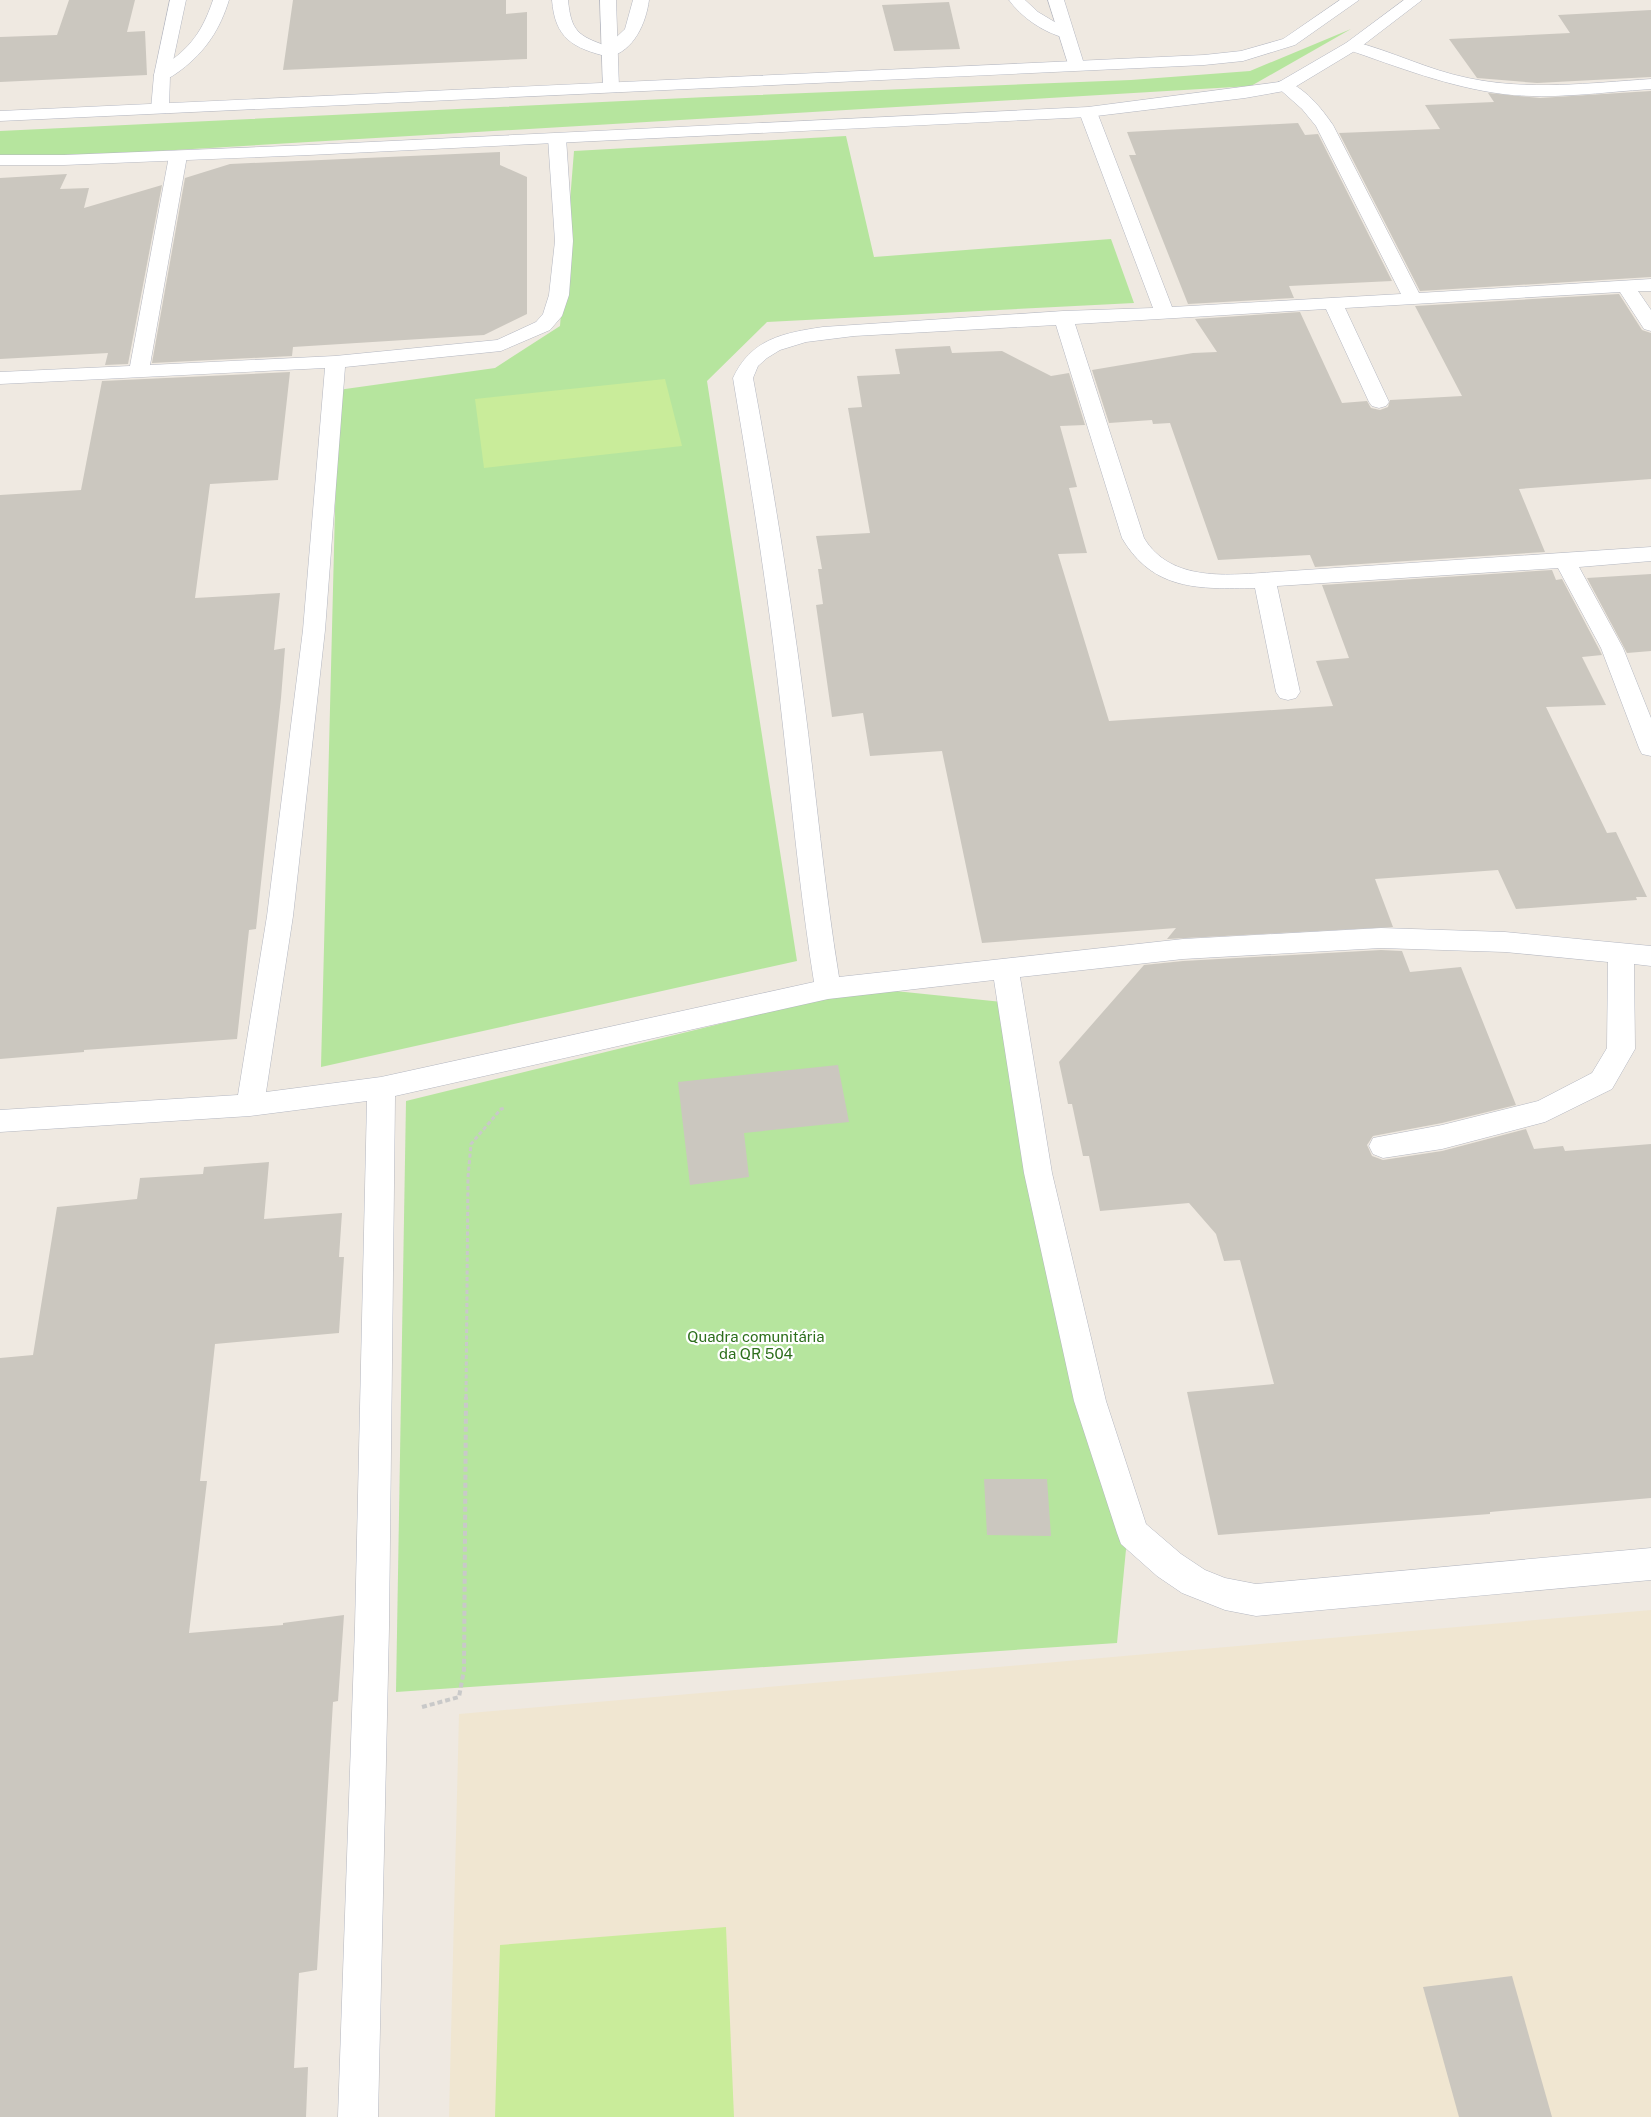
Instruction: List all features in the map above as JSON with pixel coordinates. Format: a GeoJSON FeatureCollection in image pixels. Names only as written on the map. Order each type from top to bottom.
{"type":"FeatureCollection","features":[{"type":"Feature","properties":{"kind":"street"},"geometry":{"type":"LineString","coordinates":[[160,109],[162,75],[178,0]]}},
{"type":"Feature","properties":{"kind":"street"},"geometry":{"type":"LineString","coordinates":[[162,75],[192,54],[202,43],[221,0]]}},
{"type":"Feature","properties":{"kind":"street"},"geometry":{"type":"LineString","coordinates":[[560,0],[560,19],[568,33],[582,43],[609,52]]}},
{"type":"Feature","properties":{"kind":"street"},"geometry":{"type":"LineString","coordinates":[[608,0],[610,88]]}},
{"type":"Feature","properties":{"kind":"street"},"geometry":{"type":"LineString","coordinates":[[609,52],[630,36],[639,16],[641,0]]}},
{"type":"Feature","properties":{"kind":"street"},"geometry":{"type":"LineString","coordinates":[[1017,0],[1024,10],[1065,32]]}},
{"type":"Feature","properties":{"kind":"street"},"geometry":{"type":"LineString","coordinates":[[1056,0],[1076,64]]}},
{"type":"Feature","properties":{"kind":"street"},"geometry":{"type":"LineString","coordinates":[[0,116],[1076,64],[1204,60],[1243,56],[1289,42],[1351,0]]}},
{"type":"Feature","properties":{"kind":"street"},"geometry":{"type":"LineString","coordinates":[[0,160],[178,156],[1088,112],[1245,93],[1284,86],[1352,46],[1414,0]]}},
{"type":"Feature","properties":{"kind":"street"},"geometry":{"type":"LineString","coordinates":[[1352,46],[1458,80],[1496,88],[1545,90],[1651,84]]}},
{"type":"Feature","properties":{"kind":"street"},"geometry":{"type":"LineString","coordinates":[[1284,86],[1308,105],[1324,125],[1412,297]]}},
{"type":"Feature","properties":{"kind":"street"},"geometry":{"type":"LineString","coordinates":[[1088,112],[1165,313]]}},
{"type":"Feature","properties":{"kind":"street"},"geometry":{"type":"LineString","coordinates":[[0,378],[335,362],[501,345],[543,326],[552,316],[559,295],[563,250],[557,138]]}},
{"type":"Feature","properties":{"kind":"street"},"geometry":{"type":"LineString","coordinates":[[139,370],[178,156]]}},
{"type":"Feature","properties":{"kind":"street"},"geometry":{"type":"LineString","coordinates":[[828,989],[813,896],[790,679],[762,485],[743,378],[745,369],[757,355],[780,343],[804,336],[854,330],[1651,285]]}},
{"type":"Feature","properties":{"kind":"street"},"geometry":{"type":"LineString","coordinates":[[1626,287],[1651,325]]}},
{"type":"Feature","properties":{"kind":"street"},"geometry":{"type":"LineString","coordinates":[[1332,302],[1379,402]]}},
{"type":"Feature","properties":{"kind":"street"},"geometry":{"type":"LineString","coordinates":[[1063,317],[1133,538],[1143,555],[1154,565],[1188,578],[1264,579],[1651,554]]}},
{"type":"Feature","properties":{"kind":"street"},"geometry":{"type":"LineString","coordinates":[[250,1105],[280,916],[313,640],[335,362]]}},
{"type":"Feature","properties":{"kind":"street"},"geometry":{"type":"LineString","coordinates":[[1565,561],[1612,648],[1651,748]]}},
{"type":"Feature","properties":{"kind":"street"},"geometry":{"type":"LineString","coordinates":[[1264,579],[1288,692]]}},
{"type":"Feature","properties":{"kind":"street"},"geometry":{"type":"LineString","coordinates":[[0,1121],[250,1105],[381,1088],[828,989],[1183,949],[1381,938],[1505,942],[1621,955],[1651,956]]}},
{"type":"Feature","properties":{"kind":"street"},"geometry":{"type":"LineString","coordinates":[[1383,1146],[1442,1137],[1545,1111],[1602,1081],[1621,1049],[1621,955]]}},
{"type":"Feature","properties":{"kind":"street"},"geometry":{"type":"LineString","coordinates":[[1005,968],[1038,1173],[1079,1354],[1090,1401],[1133,1533],[1169,1566],[1194,1582],[1225,1594],[1256,1600],[1651,1564]]}},
{"type":"Feature","properties":{"kind":"street"},"geometry":{"type":"LineString","coordinates":[[358,2117],[372,1617],[381,1088]]}},
{"type":"Feature","properties":{"kind":"path"},"geometry":{"type":"LineString","coordinates":[[422,1715],[422,1705],[460,1698],[464,1670],[468,1177],[471,1144],[501,1109],[509,1106]]}},
{"type":"Feature","properties":{"kind":"shaded area"},"geometry":{"type":"Polygon","coordinates":[[[1651,1610],[1651,2117],[449,2117],[459,1714],[1651,1610]]]}},
{"type":"Feature","properties":{"kind":"green space"},"geometry":{"type":"Polygon","coordinates":[[[1351,29],[1251,86],[91,155],[0,155],[0,131],[707,97],[1131,80],[1250,71],[1351,29]]]}},
{"type":"Feature","properties":{"kind":"green space"},"geometry":{"type":"Polygon","coordinates":[[[846,136],[874,257],[1111,239],[1134,303],[767,322],[707,381],[797,961],[321,1067],[338,390],[495,368],[560,326],[574,151],[846,136]]]}},
{"type":"Feature","properties":{"kind":"green space"},"geometry":{"type":"Polygon","coordinates":[[[665,379],[682,446],[484,468],[475,399],[665,379]]]}},
{"type":"Feature","properties":{"kind":"green space","name":"Quadra comunitária da QR 504"},"geometry":{"type":"Polygon","coordinates":[[[866,988],[1012,1003],[1127,1539],[1117,1643],[396,1692],[406,1101],[866,988]]]}},
{"type":"Feature","properties":{"kind":"green space"},"geometry":{"type":"Polygon","coordinates":[[[726,1927],[734,2117],[495,2117],[500,1945],[726,1927]]]}},
{"type":"Feature","properties":{"kind":"building"},"geometry":{"type":"Polygon","coordinates":[[[69,0],[135,0],[127,32],[145,31],[147,75],[0,82],[0,37],[57,35],[69,0]]]}},
{"type":"Feature","properties":{"kind":"building"},"geometry":{"type":"Polygon","coordinates":[[[293,0],[506,0],[506,14],[527,12],[527,59],[283,70],[293,0]]]}},
{"type":"Feature","properties":{"kind":"building"},"geometry":{"type":"Polygon","coordinates":[[[949,2],[960,49],[894,51],[882,5],[949,2]]]}},
{"type":"Feature","properties":{"kind":"building"},"geometry":{"type":"Polygon","coordinates":[[[1651,10],[1651,77],[1537,83],[1477,78],[1449,39],[1570,33],[1558,15],[1651,10]]]}},
{"type":"Feature","properties":{"kind":"building"},"geometry":{"type":"Polygon","coordinates":[[[1651,91],[1651,277],[1420,291],[1339,133],[1440,129],[1425,105],[1494,102],[1488,93],[1540,98],[1651,91]]]}},
{"type":"Feature","properties":{"kind":"building"},"geometry":{"type":"Polygon","coordinates":[[[1298,123],[1305,135],[1318,134],[1392,281],[1289,286],[1294,298],[1188,304],[1129,155],[1136,155],[1127,132],[1298,123]]]}},
{"type":"Feature","properties":{"kind":"building"},"geometry":{"type":"Polygon","coordinates":[[[500,152],[500,165],[527,177],[527,314],[484,335],[293,347],[292,356],[152,363],[185,178],[230,164],[500,152]]]}},
{"type":"Feature","properties":{"kind":"building"},"geometry":{"type":"Polygon","coordinates":[[[67,174],[60,189],[89,188],[84,208],[162,185],[128,364],[105,365],[108,353],[0,359],[0,178],[67,174]]]}},
{"type":"Feature","properties":{"kind":"building"},"geometry":{"type":"Polygon","coordinates":[[[1619,294],[1642,330],[1651,333],[1651,479],[1519,489],[1545,552],[1315,567],[1310,555],[1218,560],[1170,423],[1153,424],[1152,420],[1109,423],[1092,370],[1193,353],[1217,352],[1195,319],[1300,312],[1342,403],[1367,401],[1371,408],[1380,410],[1388,407],[1390,400],[1462,396],[1415,306],[1619,294]]]}},
{"type":"Feature","properties":{"kind":"building"},"geometry":{"type":"Polygon","coordinates":[[[950,346],[952,353],[1002,351],[1051,376],[1069,373],[1085,425],[1060,426],[1077,487],[1069,488],[1087,553],[1058,554],[1109,721],[1333,706],[1316,661],[1349,658],[1322,585],[1552,570],[1556,580],[1562,579],[1602,655],[1582,657],[1606,705],[1546,707],[1607,833],[1616,832],[1647,897],[1636,897],[1637,900],[1516,909],[1498,870],[1375,879],[1393,927],[1167,939],[1176,928],[982,943],[942,751],[870,756],[863,713],[832,717],[816,605],[823,604],[818,569],[822,569],[816,536],[870,533],[848,408],[862,407],[857,376],[900,374],[895,349],[950,346]]]}},
{"type":"Feature","properties":{"kind":"building"},"geometry":{"type":"Polygon","coordinates":[[[290,372],[278,480],[210,484],[195,598],[280,593],[274,650],[285,648],[281,698],[256,929],[249,930],[237,1039],[84,1050],[84,1052],[0,1059],[0,495],[81,490],[102,381],[290,372]]]}},
{"type":"Feature","properties":{"kind":"building"},"geometry":{"type":"Polygon","coordinates":[[[1651,574],[1651,651],[1627,653],[1587,578],[1651,574]]]}},
{"type":"Feature","properties":{"kind":"building"},"geometry":{"type":"Polygon","coordinates":[[[1381,950],[1402,951],[1410,972],[1461,967],[1516,1105],[1442,1123],[1373,1136],[1367,1145],[1372,1156],[1383,1160],[1442,1151],[1526,1129],[1534,1149],[1563,1146],[1565,1151],[1651,1144],[1651,1498],[1490,1512],[1490,1514],[1218,1535],[1187,1392],[1274,1384],[1240,1260],[1224,1261],[1216,1234],[1189,1203],[1100,1211],[1089,1156],[1083,1156],[1072,1104],[1068,1104],[1059,1062],[1144,965],[1183,961],[1381,950]]]}},
{"type":"Feature","properties":{"kind":"building"},"geometry":{"type":"Polygon","coordinates":[[[838,1065],[849,1122],[744,1133],[749,1177],[690,1185],[678,1082],[838,1065]]]}},
{"type":"Feature","properties":{"kind":"building"},"geometry":{"type":"Polygon","coordinates":[[[269,1162],[264,1219],[342,1213],[339,1257],[344,1257],[339,1333],[215,1344],[200,1481],[207,1481],[189,1633],[283,1625],[283,1623],[344,1615],[338,1701],[333,1702],[317,1970],[299,1973],[294,2068],[308,2067],[306,2117],[0,2117],[0,1358],[33,1355],[57,1207],[137,1199],[140,1178],[203,1174],[204,1167],[269,1162]]]}},
{"type":"Feature","properties":{"kind":"building"},"geometry":{"type":"Polygon","coordinates":[[[984,1479],[1047,1479],[1051,1536],[987,1535],[984,1479]]]}},
{"type":"Feature","properties":{"kind":"building"},"geometry":{"type":"Polygon","coordinates":[[[1512,1976],[1552,2117],[1459,2117],[1423,1987],[1512,1976]]]}}]}
